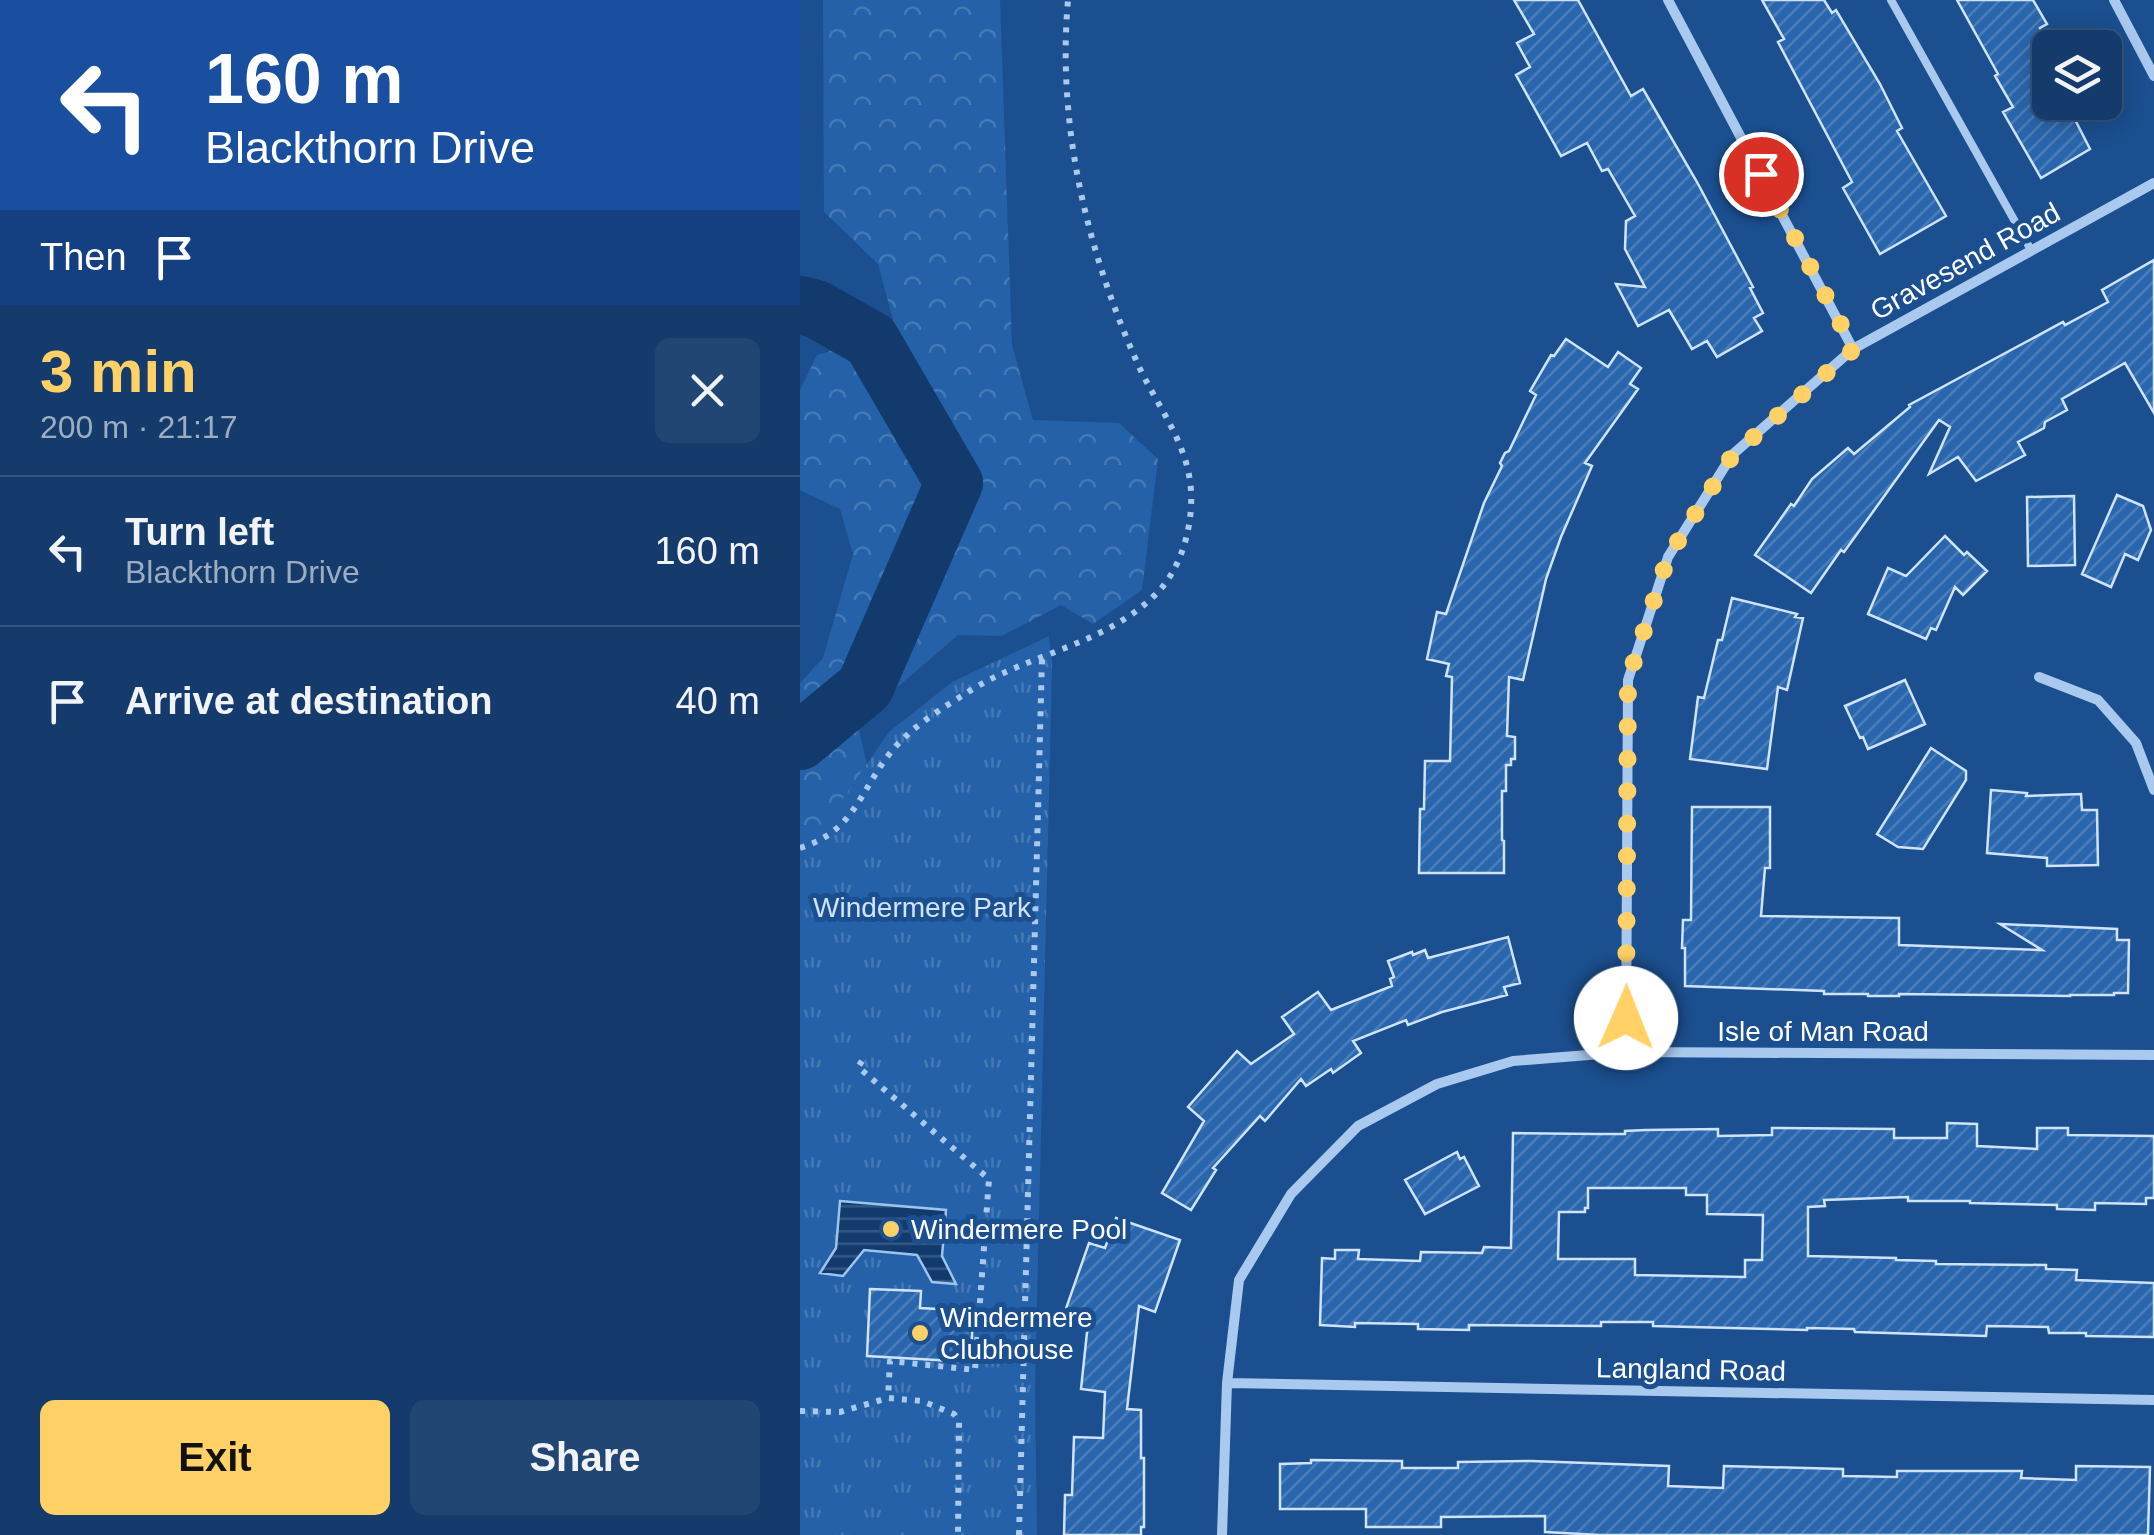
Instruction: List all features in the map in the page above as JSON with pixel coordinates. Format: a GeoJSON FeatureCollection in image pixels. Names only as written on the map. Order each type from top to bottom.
{"type":"FeatureCollection","features":[{"type":"Feature","properties":{"kind":"street"},"geometry":{"type":"LineString","coordinates":[[1668,0],[1854,349]]}},
{"type":"Feature","properties":{"kind":"street"},"geometry":{"type":"LineString","coordinates":[[2114,0],[2154,76]]}},
{"type":"Feature","properties":{"kind":"street","name":"Gravesend Road"},"geometry":{"type":"LineString","coordinates":[[1626,1052],[1628,680],[1668,557],[1732,456],[1854,349],[2154,183]]}},
{"type":"Feature","properties":{"kind":"street"},"geometry":{"type":"LineString","coordinates":[[2039,677],[2098,700],[2136,743],[2154,790]]}},
{"type":"Feature","properties":{"kind":"street","name":"Isle of Man Road"},"geometry":{"type":"LineString","coordinates":[[1222,1535],[1226,1382],[1238,1280],[1291,1194],[1358,1126],[1437,1084],[1513,1061],[1626,1052],[2154,1055]]}},
{"type":"Feature","properties":{"kind":"street","name":"Langland Road"},"geometry":{"type":"LineString","coordinates":[[1226,1382],[2154,1400]]}},
{"type":"Feature","properties":{"kind":"lane"},"geometry":{"type":"LineString","coordinates":[[1891,0],[2032,250]]}},
{"type":"Feature","properties":{"kind":"path"},"geometry":{"type":"LineString","coordinates":[[800,848],[834,832],[850,816],[892,751],[930,716],[980,684],[1128,618],[1157,593],[1178,561],[1190,524],[1191,491],[1184,452],[1138,364],[1108,291],[1087,222],[1072,149],[1067,96],[1068,0]]}},
{"type":"Feature","properties":{"kind":"path"},"geometry":{"type":"LineString","coordinates":[[1019,1535],[1042,658]]}},
{"type":"Feature","properties":{"kind":"path"},"geometry":{"type":"LineString","coordinates":[[862,1061],[858,1067],[989,1179],[975,1370],[890,1361],[888,1398]]}},
{"type":"Feature","properties":{"kind":"path"},"geometry":{"type":"LineString","coordinates":[[800,1410],[840,1412],[888,1398],[922,1400],[954,1414],[959,1421],[958,1535]]}},
{"type":"Feature","properties":{"kind":"green space"},"geometry":{"type":"Polygon","coordinates":[[[823,0],[1000,0],[1012,345],[1033,420],[1119,423],[1158,459],[1142,590],[1093,624],[1061,605],[1002,636],[958,635],[857,722],[882,829],[800,925],[800,683],[823,658],[853,554],[840,509],[800,490],[800,390],[817,355],[896,331],[878,264],[824,212],[823,0]]]}},
{"type":"Feature","properties":{"kind":"green space","name":"Windermere Park"},"geometry":{"type":"Polygon","coordinates":[[[1049,636],[1052,666],[1035,1388],[1037,1535],[800,1535],[800,832],[821,824],[889,732],[952,682],[1049,636]]]}},
{"type":"Feature","properties":{"kind":"shaded area","name":"Windermere Pool"},"geometry":{"type":"Polygon","coordinates":[[[840,1201],[946,1210],[942,1256],[956,1284],[932,1282],[917,1255],[864,1250],[843,1276],[820,1273],[836,1248],[840,1201]]]}},
{"type":"Feature","properties":{"kind":"building"},"geometry":{"type":"Polygon","coordinates":[[[1514,0],[1578,0],[1631,96],[1643,89],[1697,182],[1753,287],[1750,288],[1763,313],[1754,318],[1762,331],[1717,357],[1707,341],[1692,349],[1669,310],[1638,326],[1616,284],[1645,287],[1625,249],[1626,221],[1635,216],[1608,169],[1602,171],[1587,143],[1561,156],[1516,75],[1530,67],[1517,43],[1534,34],[1514,0]]]}},
{"type":"Feature","properties":{"kind":"building"},"geometry":{"type":"Polygon","coordinates":[[[1762,0],[1824,0],[1832,13],[1836,10],[1880,84],[1902,128],[1897,131],[1946,216],[1880,254],[1843,188],[1852,182],[1778,42],[1784,39],[1762,0]]]}},
{"type":"Feature","properties":{"kind":"building"},"geometry":{"type":"Polygon","coordinates":[[[1957,0],[2033,0],[2047,24],[2041,30],[2032,30],[2032,120],[2075,120],[2090,149],[2041,178],[2003,112],[2013,107],[1995,76],[1998,74],[1957,0]]]}},
{"type":"Feature","properties":{"kind":"building"},"geometry":{"type":"Polygon","coordinates":[[[2154,260],[2154,413],[2125,363],[2062,399],[2067,410],[2018,442],[2025,455],[1976,481],[1958,457],[1929,474],[1950,427],[1939,420],[1811,593],[1755,555],[1812,479],[1848,448],[1854,454],[1909,405],[2108,302],[2102,290],[2154,260]]]}},
{"type":"Feature","properties":{"kind":"building"},"geometry":{"type":"Polygon","coordinates":[[[1566,339],[1608,367],[1618,352],[1641,368],[1630,384],[1638,389],[1585,463],[1592,466],[1546,579],[1523,680],[1509,677],[1507,736],[1515,737],[1515,759],[1506,765],[1506,791],[1502,791],[1504,873],[1419,873],[1425,761],[1450,761],[1452,677],[1446,676],[1449,664],[1427,659],[1437,612],[1446,614],[1500,463],[1536,395],[1530,391],[1551,355],[1566,339]]]}},
{"type":"Feature","properties":{"kind":"building"},"geometry":{"type":"Polygon","coordinates":[[[2117,495],[2143,506],[2151,530],[2138,560],[2125,554],[2111,587],[2082,574],[2117,495]]]}},
{"type":"Feature","properties":{"kind":"building"},"geometry":{"type":"Polygon","coordinates":[[[2074,496],[2075,565],[2028,566],[2027,497],[2074,496]]]}},
{"type":"Feature","properties":{"kind":"building"},"geometry":{"type":"Polygon","coordinates":[[[1945,536],[1987,571],[1963,595],[1955,587],[1936,630],[1931,628],[1926,639],[1868,614],[1888,568],[1906,576],[1945,536]]]}},
{"type":"Feature","properties":{"kind":"building"},"geometry":{"type":"Polygon","coordinates":[[[1732,598],[1803,618],[1787,690],[1778,687],[1767,769],[1690,759],[1698,697],[1704,698],[1732,598]]]}},
{"type":"Feature","properties":{"kind":"building"},"geometry":{"type":"Polygon","coordinates":[[[1905,680],[1925,724],[1868,749],[1845,706],[1905,680]]]}},
{"type":"Feature","properties":{"kind":"building"},"geometry":{"type":"Polygon","coordinates":[[[1931,748],[1966,771],[1966,780],[1923,849],[1898,847],[1877,834],[1931,748]]]}},
{"type":"Feature","properties":{"kind":"building"},"geometry":{"type":"Polygon","coordinates":[[[1991,790],[2027,793],[2026,796],[2081,794],[2082,810],[2097,810],[2098,865],[2047,866],[2047,858],[1987,853],[1991,790]]]}},
{"type":"Feature","properties":{"kind":"building"},"geometry":{"type":"Polygon","coordinates":[[[1692,807],[1770,807],[1770,868],[1765,868],[1761,916],[1899,918],[1899,945],[2042,950],[2000,924],[2117,929],[2117,940],[2129,940],[2128,993],[1868,996],[1685,986],[1683,920],[1691,920],[1692,807]]]}},
{"type":"Feature","properties":{"kind":"building"},"geometry":{"type":"Polygon","coordinates":[[[1508,937],[1520,983],[1504,987],[1507,995],[1408,1025],[1406,1020],[1353,1041],[1361,1053],[1306,1086],[1301,1079],[1265,1121],[1260,1116],[1213,1168],[1216,1170],[1191,1210],[1162,1193],[1204,1121],[1188,1107],[1237,1051],[1251,1064],[1294,1034],[1282,1017],[1318,992],[1331,1010],[1392,986],[1390,979],[1394,977],[1388,961],[1412,952],[1413,955],[1425,950],[1428,958],[1508,937]]]}},
{"type":"Feature","properties":{"kind":"building"},"geometry":{"type":"Polygon","coordinates":[[[1947,1123],[1977,1124],[1977,1146],[2037,1149],[2037,1128],[2068,1128],[2068,1135],[2154,1136],[2154,1198],[2146,1198],[2146,1204],[2095,1203],[2095,1210],[2057,1209],[2057,1205],[1908,1201],[1908,1197],[1824,1200],[1825,1206],[1808,1207],[1808,1256],[1896,1258],[1936,1264],[2046,1265],[2046,1269],[2077,1270],[2076,1280],[2154,1283],[2154,1337],[2086,1336],[2049,1333],[2048,1327],[1987,1326],[1986,1336],[1854,1329],[1653,1326],[1653,1322],[1601,1322],[1601,1326],[1469,1325],[1469,1330],[1418,1329],[1418,1324],[1320,1325],[1322,1258],[1335,1259],[1335,1250],[1359,1250],[1358,1259],[1420,1261],[1421,1252],[1482,1253],[1484,1247],[1511,1248],[1513,1133],[1625,1134],[1718,1129],[1718,1136],[1772,1135],[1772,1128],[1894,1129],[1894,1138],[1947,1138],[1947,1123]],[[1588,1188],[1585,1212],[1559,1212],[1558,1259],[1635,1259],[1635,1275],[1745,1277],[1745,1260],[1762,1260],[1763,1215],[1707,1214],[1707,1195],[1686,1195],[1686,1188],[1588,1188]]]}},
{"type":"Feature","properties":{"kind":"building"},"geometry":{"type":"Polygon","coordinates":[[[1457,1152],[1460,1159],[1464,1157],[1479,1186],[1425,1214],[1405,1180],[1457,1152]]]}},
{"type":"Feature","properties":{"kind":"building"},"geometry":{"type":"Polygon","coordinates":[[[1116,1218],[1180,1240],[1155,1312],[1139,1306],[1127,1409],[1141,1410],[1144,1527],[1141,1535],[1064,1535],[1065,1495],[1072,1495],[1074,1437],[1103,1438],[1105,1392],[1081,1389],[1088,1323],[1063,1317],[1089,1243],[1105,1248],[1116,1218]]]}},
{"type":"Feature","properties":{"kind":"building","name":"Windermere Clubhouse"},"geometry":{"type":"Polygon","coordinates":[[[870,1289],[921,1291],[920,1308],[973,1311],[971,1362],[867,1356],[870,1289]]]}},
{"type":"Feature","properties":{"kind":"building"},"geometry":{"type":"Polygon","coordinates":[[[1311,1460],[1402,1461],[1402,1468],[1458,1468],[1458,1462],[1531,1461],[1669,1466],[1668,1486],[1723,1488],[1724,1466],[1843,1469],[1843,1476],[1897,1477],[1897,1471],[2022,1471],[2021,1478],[2076,1480],[2076,1466],[2150,1467],[2148,1535],[1600,1535],[1545,1532],[1545,1516],[1441,1517],[1441,1527],[1366,1527],[1366,1509],[1280,1509],[1280,1464],[1311,1460]]]}},
{"type":"Feature","properties":{"kind":"waterway"},"geometry":{"type":"LineString","coordinates":[[800,305],[816,309],[871,340],[954,483],[865,687],[800,741]]}},
{"type":"Feature","properties":{"kind":"place","name":"Windermere Pool"},"geometry":{"type":"Point","coordinates":[891,1229]}},
{"type":"Feature","properties":{"kind":"place","name":"Windermere Clubhouse"},"geometry":{"type":"Point","coordinates":[920,1333]}},
{"type":"Feature","properties":{"kind":"route"},"geometry":{"type":"LineString","coordinates":[[1626,1018],[1628,680],[1668,557],[1732,456],[1854,349],[1761,174]]}}]}
